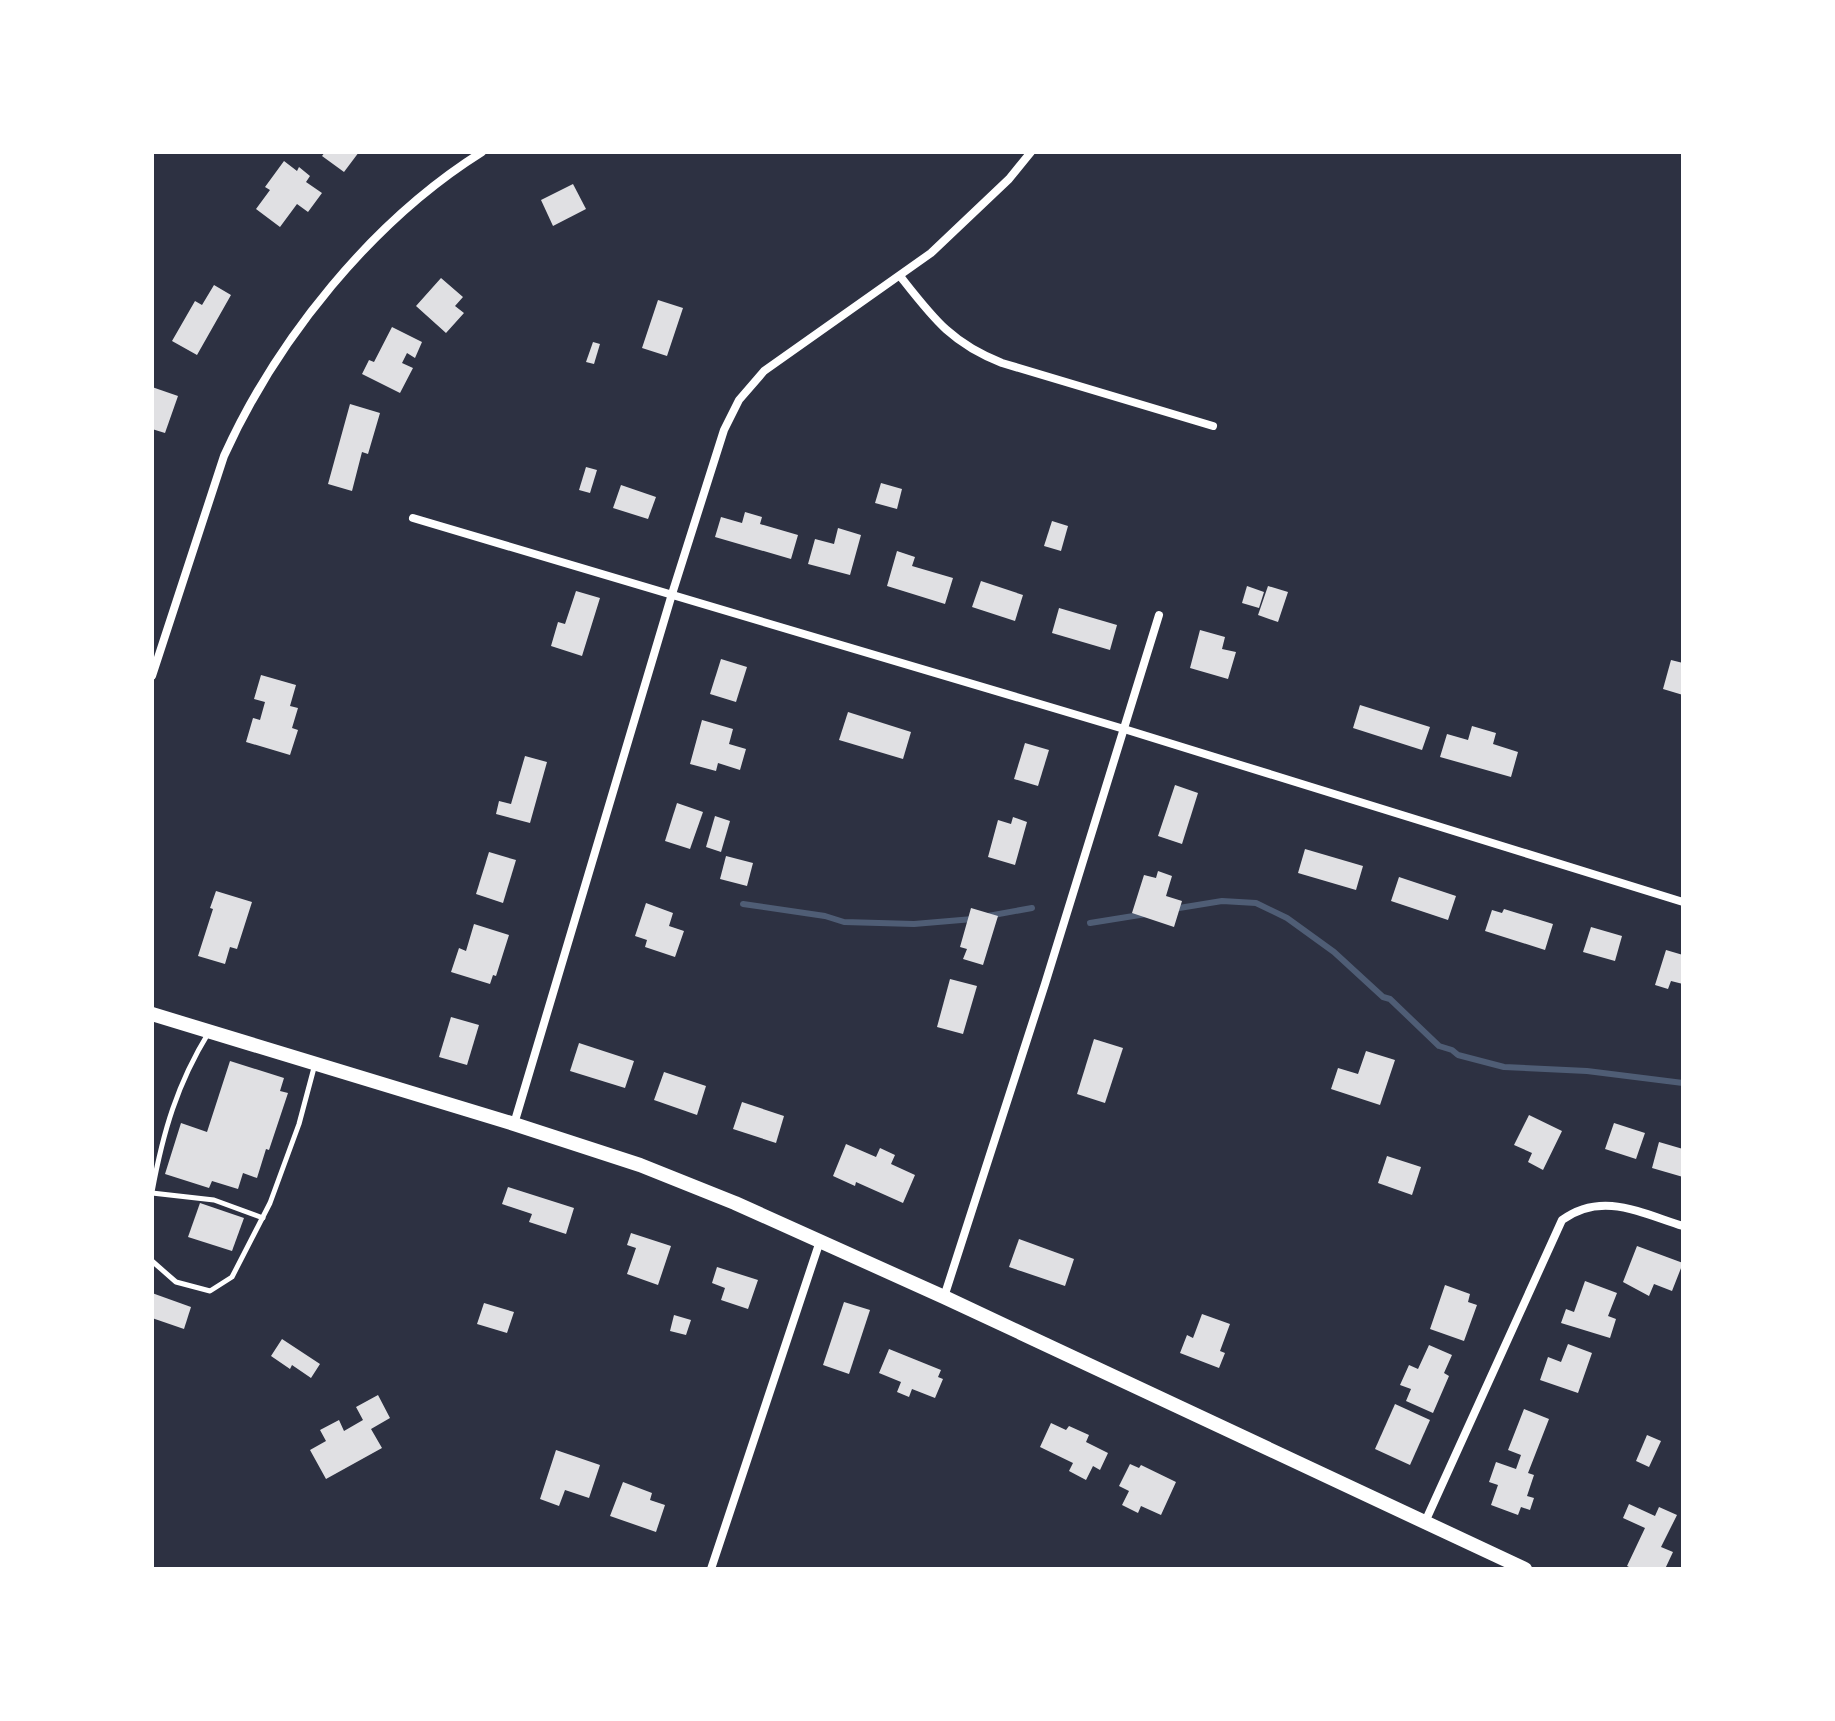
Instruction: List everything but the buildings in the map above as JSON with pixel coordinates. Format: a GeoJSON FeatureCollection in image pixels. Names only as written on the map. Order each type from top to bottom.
{"type":"FeatureCollection","features":[{"type":"Feature","properties":{"kind":"main road"},"geometry":{"type":"LineString","coordinates":[[152,1014],[640,1165],[944,1297],[1525,1569]]}},
{"type":"Feature","properties":{"kind":"street"},"geometry":{"type":"LineString","coordinates":[[152,676],[224,456],[268,374],[307,319],[396,216],[421,194],[482,152]]}},
{"type":"Feature","properties":{"kind":"street"},"geometry":{"type":"LineString","coordinates":[[514,1124],[672,594],[724,430],[739,400],[764,371],[931,253],[998,190],[1031,152]]}},
{"type":"Feature","properties":{"kind":"street"},"geometry":{"type":"LineString","coordinates":[[900,276],[933,319],[974,352],[1213,426]]}},
{"type":"Feature","properties":{"kind":"street"},"geometry":{"type":"LineString","coordinates":[[413,518],[1124,729],[1683,902]]}},
{"type":"Feature","properties":{"kind":"street"},"geometry":{"type":"LineString","coordinates":[[944,1297],[1159,615]]}},
{"type":"Feature","properties":{"kind":"street"},"geometry":{"type":"LineString","coordinates":[[1425,1522],[1562,1220],[1577,1209],[1615,1205],[1683,1226]]}},
{"type":"Feature","properties":{"kind":"street"},"geometry":{"type":"LineString","coordinates":[[711,1569],[820,1241]]}},
{"type":"Feature","properties":{"kind":"lane"},"geometry":{"type":"LineString","coordinates":[[209,1031],[184,1077],[162,1140],[152,1192],[214,1200],[263,1218]]}},
{"type":"Feature","properties":{"kind":"lane"},"geometry":{"type":"LineString","coordinates":[[152,1261],[176,1282],[210,1291],[232,1277],[263,1218],[299,1124],[315,1063]]}},
{"type":"Feature","properties":{"kind":"waterway"},"geometry":{"type":"LineString","coordinates":[[1173,909],[1222,901],[1256,903],[1287,918],[1334,952],[1383,997],[1390,999],[1439,1046],[1458,1055],[1504,1067],[1587,1071],[1683,1083]]}},
{"type":"Feature","properties":{"kind":"waterway"},"geometry":{"type":"LineString","coordinates":[[743,904],[825,916],[844,922],[914,924],[973,919]]}},
{"type":"Feature","properties":{"kind":"waterway"},"geometry":{"type":"LineString","coordinates":[[988,916],[1032,908]]}},
{"type":"Feature","properties":{"kind":"waterway"},"geometry":{"type":"LineString","coordinates":[[1090,923],[1146,914]]}}]}
